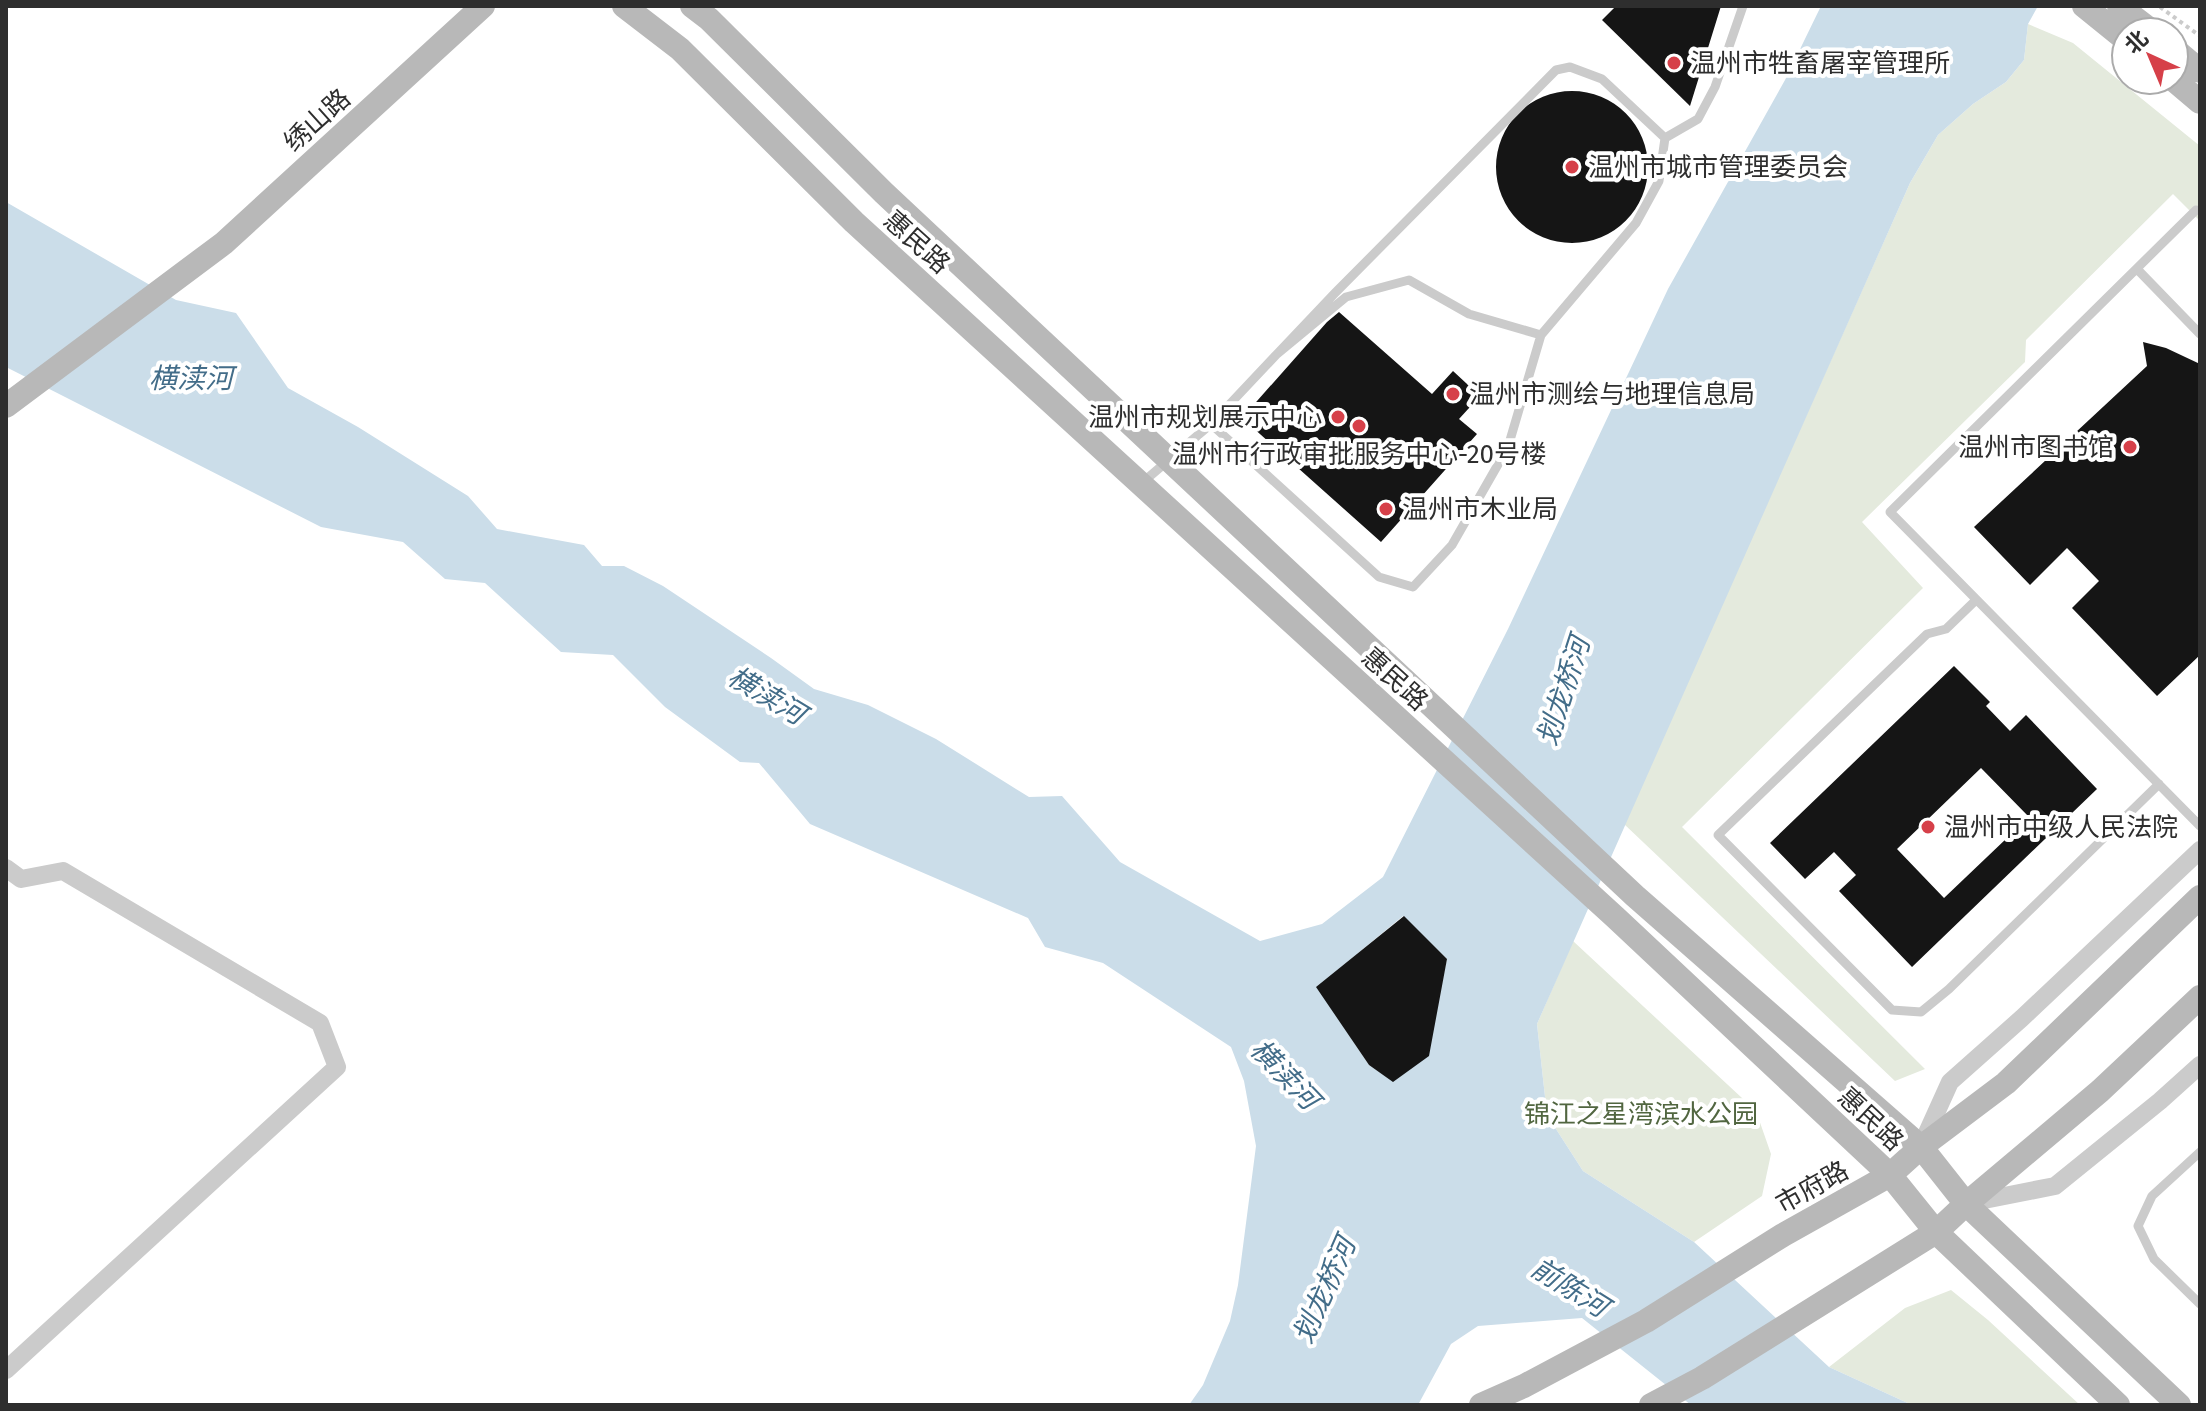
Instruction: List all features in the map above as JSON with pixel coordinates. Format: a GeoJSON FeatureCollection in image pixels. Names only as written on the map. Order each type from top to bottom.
{"type":"FeatureCollection","features":[{"type":"Feature","properties":{"kind":"main road","name":"绣山路"},"geometry":{"type":"LineString","coordinates":[[6,406],[224,243],[483,6]]}},
{"type":"Feature","properties":{"kind":"main road","name":"惠民路"},"geometry":{"type":"LineString","coordinates":[[624,6],[680,49],[854,222],[1615,917],[1890,1175],[1936,1232],[2118,1405]]}},
{"type":"Feature","properties":{"kind":"main road"},"geometry":{"type":"LineString","coordinates":[[2084,6],[2110,27]]}},
{"type":"Feature","properties":{"kind":"main road","name":"惠民路"},"geometry":{"type":"LineString","coordinates":[[706,10],[884,193],[1635,896],[1921,1147],[1966,1204],[2179,1405]]}},
{"type":"Feature","properties":{"kind":"main road","name":"市府路"},"geometry":{"type":"LineString","coordinates":[[1481,1405],[1524,1386],[1646,1321],[1783,1235],[1890,1175],[1921,1147],[2006,1083],[2200,897]]}},
{"type":"Feature","properties":{"kind":"main road"},"geometry":{"type":"LineString","coordinates":[[1651,1405],[1702,1378],[1936,1232],[2100,1091],[2200,997]]}},
{"type":"Feature","properties":{"kind":"street"},"geometry":{"type":"LineString","coordinates":[[1921,1147],[1950,1082],[2200,850]]}},
{"type":"Feature","properties":{"kind":"street"},"geometry":{"type":"LineString","coordinates":[[6,868],[21,879],[63,871],[320,1023],[337,1067],[6,1370]]}},
{"type":"Feature","properties":{"kind":"street"},"geometry":{"type":"LineString","coordinates":[[1966,1204],[2055,1186],[2200,1065]]}},
{"type":"Feature","properties":{"kind":"lane"},"geometry":{"type":"LineString","coordinates":[[1665,138],[1698,119],[1715,87],[1743,6]]}},
{"type":"Feature","properties":{"kind":"lane"},"geometry":{"type":"LineString","coordinates":[[1141,485],[1211,424],[1335,293],[1556,70],[1570,67],[1602,79],[1665,138]]}},
{"type":"Feature","properties":{"kind":"lane"},"geometry":{"type":"LineString","coordinates":[[1211,424],[1379,577],[1413,587],[1452,545],[1508,447],[1541,335],[1636,223],[1659,181],[1665,138]]}},
{"type":"Feature","properties":{"kind":"lane"},"geometry":{"type":"LineString","coordinates":[[2196,210],[1890,512],[2200,826]]}},
{"type":"Feature","properties":{"kind":"lane"},"geometry":{"type":"LineString","coordinates":[[2137,269],[2200,334]]}},
{"type":"Feature","properties":{"kind":"lane"},"geometry":{"type":"LineString","coordinates":[[1277,354],[1346,297],[1409,280],[1469,314],[1541,335]]}},
{"type":"Feature","properties":{"kind":"lane"},"geometry":{"type":"LineString","coordinates":[[1976,600],[1946,629],[1927,634],[1718,835],[1774,893],[1892,1010],[1921,1012],[1949,989],[2159,784]]}},
{"type":"Feature","properties":{"kind":"lane"},"geometry":{"type":"LineString","coordinates":[[2200,1152],[2152,1196],[2138,1226],[2154,1259],[2200,1304]]}},
{"type":"Feature","properties":{"kind":"path"},"geometry":{"type":"LineString","coordinates":[[2158,6],[2200,36]]}},
{"type":"Feature","properties":{"kind":"green space"},"geometry":{"type":"Polygon","coordinates":[[[2028,24],[2073,43],[2110,73],[2110,96],[2138,96],[2200,146],[2200,221],[2173,194],[2026,340],[2025,362],[1862,522],[1923,588],[1682,827],[1925,1069],[1895,1081],[1624,824],[1910,183],[1938,135],[1973,104],[2006,82],[2024,60],[2028,24]]]}},
{"type":"Feature","properties":{"kind":"green space","name":"锦江之星湾滨水公园"},"geometry":{"type":"Polygon","coordinates":[[[1573,941],[1756,1111],[1771,1154],[1762,1196],[1694,1242],[1583,1171],[1547,1115],[1537,1024],[1573,941]]]}},
{"type":"Feature","properties":{"kind":"green space"},"geometry":{"type":"Polygon","coordinates":[[[1951,1290],[2080,1405],[1912,1405],[1829,1367],[1905,1308],[1951,1290]]]}},
{"type":"Feature","properties":{"kind":"water"},"geometry":{"type":"Polygon","coordinates":[[[1821,6],[2038,6],[2028,24],[2024,60],[2006,82],[1973,104],[1938,135],[1910,183],[1537,1024],[1547,1115],[1583,1171],[1694,1242],[1829,1367],[1912,1405],[1691,1405],[1582,1318],[1478,1326],[1451,1344],[1418,1405],[1189,1405],[1203,1385],[1230,1321],[1238,1285],[1256,1146],[1244,1081],[1231,1047],[1103,963],[1045,947],[1028,918],[810,824],[759,763],[740,762],[665,707],[613,655],[561,652],[485,583],[445,579],[403,542],[321,527],[6,367],[6,202],[176,300],[236,313],[288,388],[358,427],[468,496],[497,529],[584,545],[602,566],[624,566],[663,586],[814,689],[868,705],[936,739],[1029,797],[1062,796],[1120,862],[1260,941],[1322,924],[1383,877],[1508,629],[1668,289],[1785,80],[1821,6]],[[1403,916],[1317,987],[1369,1065],[1393,1081],[1432,1029],[1447,959],[1403,916]]]}},
{"type":"Feature","properties":{"kind":"building","name":"温州市牲畜屠宰管理所"},"geometry":{"type":"Polygon","coordinates":[[[1616,6],[1721,6],[1690,106],[1602,20],[1616,6]]]}},
{"type":"Feature","properties":{"kind":"building","name":"温州市城市管理委员会"},"geometry":{"type":"Polygon","coordinates":[[[1572,91],[1601,97],[1626,113],[1642,138],[1648,167],[1642,196],[1626,221],[1601,237],[1572,243],[1543,237],[1518,221],[1502,196],[1496,167],[1502,138],[1518,113],[1543,97],[1572,91]]]}},
{"type":"Feature","properties":{"kind":"building","name":"温州市行政审批服务中心-20号楼"},"geometry":{"type":"Polygon","coordinates":[[[1339,312],[1432,394],[1453,371],[1480,396],[1459,419],[1477,434],[1381,542],[1242,418],[1339,312]]]}},
{"type":"Feature","properties":{"kind":"building","name":"温州市图书馆"},"geometry":{"type":"Polygon","coordinates":[[[2143,342],[2166,348],[2200,364],[2200,655],[2157,696],[2072,608],[2099,581],[2067,548],[2030,585],[1974,527],[2147,366],[2143,342]]]}},
{"type":"Feature","properties":{"kind":"building"},"geometry":{"type":"Polygon","coordinates":[[[1954,666],[1990,702],[1986,706],[2010,731],[2026,715],[2097,789],[1912,967],[1839,891],[1856,875],[1834,852],[1805,879],[1770,843],[1954,666]],[[1981,768],[1897,849],[1944,898],[2029,817],[1981,768]]]}},
{"type":"Feature","properties":{"kind":"building"},"geometry":{"type":"Polygon","coordinates":[[[1404,916],[1447,959],[1429,1056],[1393,1082],[1369,1065],[1316,987],[1404,916]]]}},
{"type":"Feature","properties":{"kind":"place","name":"温州市牲畜屠宰管理所"},"geometry":{"type":"Point","coordinates":[1674,63]}},
{"type":"Feature","properties":{"kind":"place","name":"温州市城市管理委员会"},"geometry":{"type":"Point","coordinates":[1572,167]}},
{"type":"Feature","properties":{"kind":"place","name":"温州市测绘与地理信息局"},"geometry":{"type":"Point","coordinates":[1453,394]}},
{"type":"Feature","properties":{"kind":"place","name":"温州市规划展示中心"},"geometry":{"type":"Point","coordinates":[1338,417]}},
{"type":"Feature","properties":{"kind":"place","name":"温州市行政审批服务中心-20号楼"},"geometry":{"type":"Point","coordinates":[1359,426]}},
{"type":"Feature","properties":{"kind":"place","name":"温州市图书馆"},"geometry":{"type":"Point","coordinates":[2130,447]}},
{"type":"Feature","properties":{"kind":"place","name":"温州市木业局"},"geometry":{"type":"Point","coordinates":[1386,509]}},
{"type":"Feature","properties":{"kind":"place","name":"温州市中级人民法院"},"geometry":{"type":"Point","coordinates":[1928,827]}},
{"type":"Feature","properties":{"kind":"water label","name":"横渎河"},"geometry":{"type":"Point","coordinates":[191,378]}},
{"type":"Feature","properties":{"kind":"water label","name":"划龙桥河"},"geometry":{"type":"Point","coordinates":[1563,691]}},
{"type":"Feature","properties":{"kind":"water label","name":"横渎河"},"geometry":{"type":"Point","coordinates":[767,695]}},
{"type":"Feature","properties":{"kind":"water label","name":"横渎河"},"geometry":{"type":"Point","coordinates":[1285,1074]}},
{"type":"Feature","properties":{"kind":"water label","name":"前陈河"},"geometry":{"type":"Point","coordinates":[1570,1287]}},
{"type":"Feature","properties":{"kind":"water label","name":"划龙桥河"},"geometry":{"type":"Point","coordinates":[1324,1290]}}]}
